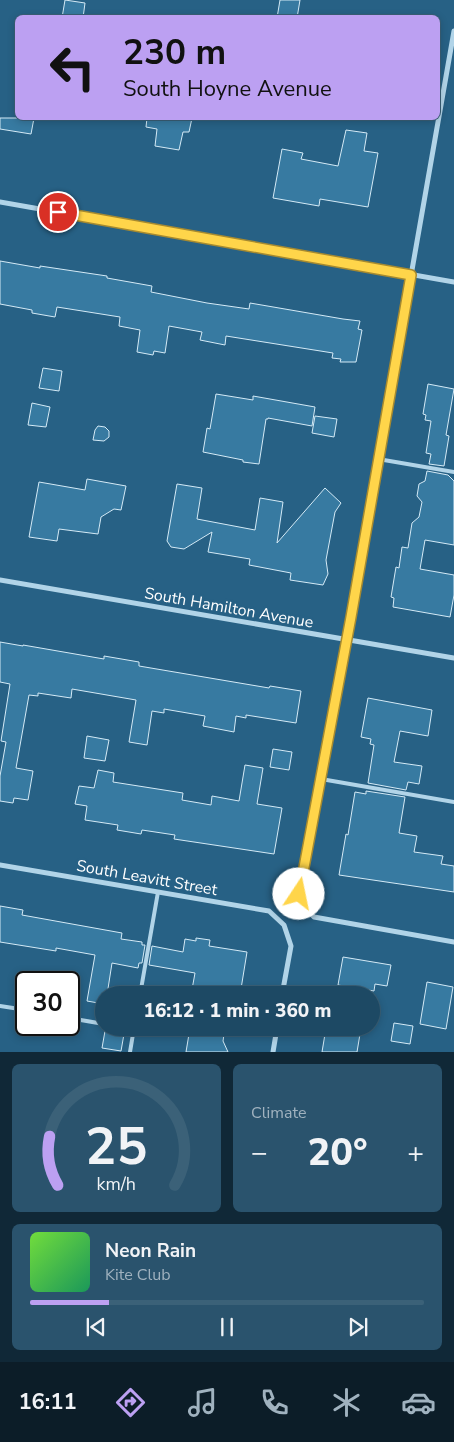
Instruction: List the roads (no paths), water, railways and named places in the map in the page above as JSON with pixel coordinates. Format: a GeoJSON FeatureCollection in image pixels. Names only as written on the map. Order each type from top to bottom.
{"type":"FeatureCollection","features":[{"type":"Feature","properties":{"kind":"street"},"geometry":{"type":"LineString","coordinates":[[440,110],[454,31]]}},
{"type":"Feature","properties":{"kind":"street"},"geometry":{"type":"LineString","coordinates":[[438,120],[299,894],[304,908],[314,917],[454,942]]}},
{"type":"Feature","properties":{"kind":"street"},"geometry":{"type":"LineString","coordinates":[[0,202],[454,282]]}},
{"type":"Feature","properties":{"kind":"street","name":"South Hamilton Avenue"},"geometry":{"type":"LineString","coordinates":[[0,580],[454,658]]}},
{"type":"Feature","properties":{"kind":"street","name":"South Leavitt Street"},"geometry":{"type":"LineString","coordinates":[[0,865],[269,911],[284,925],[291,946],[284,986]]}},
{"type":"Feature","properties":{"kind":"street"},"geometry":{"type":"LineString","coordinates":[[273,1052],[276,1036]]}},
{"type":"Feature","properties":{"kind":"lane"},"geometry":{"type":"LineString","coordinates":[[378,459],[454,472]]}},
{"type":"Feature","properties":{"kind":"lane"},"geometry":{"type":"LineString","coordinates":[[321,779],[454,802]]}},
{"type":"Feature","properties":{"kind":"lane"},"geometry":{"type":"LineString","coordinates":[[142,986],[158,892]]}},
{"type":"Feature","properties":{"kind":"lane"},"geometry":{"type":"LineString","coordinates":[[0,1006],[15,1008]]}},
{"type":"Feature","properties":{"kind":"lane"},"geometry":{"type":"LineString","coordinates":[[80,1020],[95,1022]]}},
{"type":"Feature","properties":{"kind":"lane"},"geometry":{"type":"LineString","coordinates":[[130,1052],[133,1036]]}}]}
